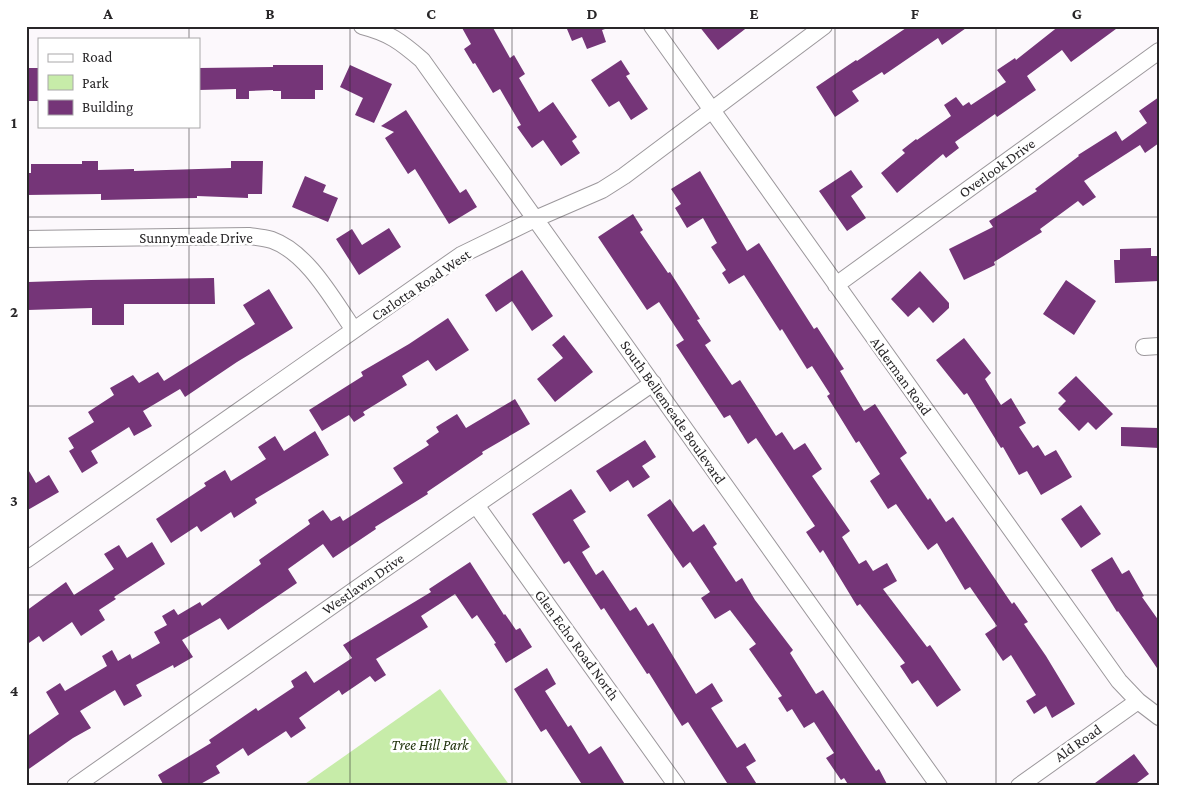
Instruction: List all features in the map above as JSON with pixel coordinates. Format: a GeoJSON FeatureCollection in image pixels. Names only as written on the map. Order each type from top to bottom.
{"type":"FeatureCollection","features":[{"type":"Feature","properties":{"kind":"street","name":"South Bellemeade Boulevard"},"geometry":{"type":"LineString","coordinates":[[362,26],[383,32],[402,43],[422,60],[433,74],[939,786]]}},
{"type":"Feature","properties":{"kind":"street","name":"Alderman Road"},"geometry":{"type":"LineString","coordinates":[[652,26],[1119,681],[1138,701],[1159,717]]}},
{"type":"Feature","properties":{"kind":"street","name":"Carlotta Road West"},"geometry":{"type":"LineString","coordinates":[[26,560],[461,255],[602,190],[624,176],[824,26]]}},
{"type":"Feature","properties":{"kind":"street","name":"Overlook Drive"},"geometry":{"type":"LineString","coordinates":[[836,285],[1159,51]]}},
{"type":"Feature","properties":{"kind":"street","name":"Sunnymeade Drive"},"geometry":{"type":"LineString","coordinates":[[26,239],[249,236],[272,240],[294,252],[317,277],[354,330]]}},
{"type":"Feature","properties":{"kind":"street","name":"Westlawn Drive"},"geometry":{"type":"LineString","coordinates":[[75,786],[653,383]]}},
{"type":"Feature","properties":{"kind":"street","name":"Glen Echo Road North"},"geometry":{"type":"LineString","coordinates":[[476,505],[677,786]]}},
{"type":"Feature","properties":{"kind":"street","name":"Ald Road"},"geometry":{"type":"LineString","coordinates":[[1019,786],[1138,701]]}},
{"type":"Feature","properties":{"kind":"green space","name":"Tree Hill Park"},"geometry":{"type":"Polygon","coordinates":[[[440,689],[510,786],[302,786],[440,689]]]}},
{"type":"Feature","properties":{"kind":"building"},"geometry":{"type":"Polygon","coordinates":[[[461,26],[492,26],[510,58],[514,55],[525,74],[519,78],[539,112],[553,102],[577,137],[572,141],[580,153],[561,166],[543,140],[532,148],[517,127],[521,125],[500,89],[493,93],[464,49],[471,44],[461,26]]]}},
{"type":"Feature","properties":{"kind":"building"},"geometry":{"type":"Polygon","coordinates":[[[576,26],[608,26],[608,28],[602,30],[606,42],[587,49],[582,37],[572,41],[567,29],[576,26]]]}},
{"type":"Feature","properties":{"kind":"building"},"geometry":{"type":"Polygon","coordinates":[[[699,26],[749,26],[718,50],[699,26]]]}},
{"type":"Feature","properties":{"kind":"building"},"geometry":{"type":"Polygon","coordinates":[[[909,26],[969,26],[942,45],[938,38],[884,75],[882,72],[852,91],[859,101],[835,117],[816,87],[909,26]]]}},
{"type":"Feature","properties":{"kind":"building"},"geometry":{"type":"Polygon","coordinates":[[[1059,26],[1120,26],[1071,62],[1062,50],[1027,76],[1036,90],[997,117],[995,114],[955,142],[959,148],[946,158],[943,154],[897,193],[881,173],[905,153],[902,150],[951,116],[944,105],[956,97],[963,106],[969,102],[971,105],[1006,82],[997,70],[1015,58],[1016,60],[1059,26]]]}},
{"type":"Feature","properties":{"kind":"building"},"geometry":{"type":"Polygon","coordinates":[[[621,60],[630,74],[626,76],[648,109],[631,120],[619,101],[609,107],[591,80],[621,60]]]}},
{"type":"Feature","properties":{"kind":"building"},"geometry":{"type":"Polygon","coordinates":[[[273,65],[323,65],[323,90],[315,90],[315,99],[281,99],[281,91],[273,90],[249,91],[249,99],[236,99],[236,89],[200,90],[200,68],[273,67],[273,65]]]}},
{"type":"Feature","properties":{"kind":"building"},"geometry":{"type":"Polygon","coordinates":[[[350,65],[392,84],[374,123],[355,115],[363,98],[340,87],[350,65]]]}},
{"type":"Feature","properties":{"kind":"building"},"geometry":{"type":"Polygon","coordinates":[[[26,68],[38,68],[38,101],[27,101],[26,68]]]}},
{"type":"Feature","properties":{"kind":"building"},"geometry":{"type":"Polygon","coordinates":[[[1159,97],[1159,143],[1145,153],[1140,145],[1084,181],[1096,197],[1083,206],[1078,201],[1040,229],[1042,232],[994,262],[995,265],[964,280],[949,249],[993,227],[989,221],[1037,191],[1035,189],[1078,155],[1116,131],[1122,141],[1147,123],[1139,111],[1159,97]]]}},
{"type":"Feature","properties":{"kind":"building"},"geometry":{"type":"Polygon","coordinates":[[[406,110],[460,193],[466,189],[477,207],[449,224],[415,169],[408,174],[385,138],[394,132],[381,126],[406,110]]]}},
{"type":"Feature","properties":{"kind":"building"},"geometry":{"type":"Polygon","coordinates":[[[82,161],[98,161],[98,170],[134,169],[134,171],[231,168],[231,161],[263,161],[262,194],[248,194],[248,198],[197,196],[197,198],[101,200],[101,194],[26,195],[26,173],[31,173],[31,164],[82,164],[82,161]]]}},
{"type":"Feature","properties":{"kind":"building"},"geometry":{"type":"Polygon","coordinates":[[[851,170],[863,187],[851,196],[866,218],[847,231],[819,191],[851,170]]]}},
{"type":"Feature","properties":{"kind":"building"},"geometry":{"type":"Polygon","coordinates":[[[700,171],[747,251],[759,243],[814,329],[817,327],[844,369],[840,371],[864,411],[875,404],[907,453],[900,458],[928,500],[930,498],[946,522],[953,517],[1012,604],[1014,602],[1028,622],[1024,624],[1075,704],[1052,718],[1046,706],[1034,714],[1026,701],[1036,695],[1011,655],[1003,661],[985,634],[997,626],[970,587],[965,590],[937,543],[928,550],[896,504],[888,509],[870,481],[880,474],[859,441],[856,443],[827,396],[830,394],[812,366],[807,369],[782,329],[780,331],[744,275],[729,284],[722,273],[726,270],[711,247],[717,243],[703,218],[687,228],[675,208],[681,204],[671,189],[700,171]]]}},
{"type":"Feature","properties":{"kind":"building"},"geometry":{"type":"Polygon","coordinates":[[[305,176],[326,185],[323,192],[338,198],[328,222],[292,207],[305,176]]]}},
{"type":"Feature","properties":{"kind":"building"},"geometry":{"type":"Polygon","coordinates":[[[633,214],[643,230],[640,232],[668,273],[670,272],[700,319],[697,320],[711,341],[705,345],[732,385],[740,380],[776,436],[782,432],[794,450],[805,443],[822,469],[812,476],[850,531],[842,537],[859,564],[866,560],[873,571],[887,563],[897,581],[883,589],[927,647],[930,645],[961,690],[937,707],[918,680],[912,684],[900,666],[905,663],[860,604],[857,606],[823,550],[820,553],[806,532],[815,526],[756,438],[748,444],[730,415],[724,418],[676,345],[684,340],[659,302],[647,310],[598,237],[633,214]]]}},
{"type":"Feature","properties":{"kind":"building"},"geometry":{"type":"Polygon","coordinates":[[[389,228],[401,247],[359,275],[336,239],[352,229],[362,245],[389,228]]]}},
{"type":"Feature","properties":{"kind":"building"},"geometry":{"type":"Polygon","coordinates":[[[1151,248],[1151,256],[1159,256],[1159,281],[1115,283],[1114,260],[1120,260],[1120,249],[1151,248]]]}},
{"type":"Feature","properties":{"kind":"building"},"geometry":{"type":"Polygon","coordinates":[[[522,270],[553,316],[532,331],[512,301],[496,312],[485,295],[522,270]]]}},
{"type":"Feature","properties":{"kind":"building"},"geometry":{"type":"Polygon","coordinates":[[[920,271],[949,303],[949,308],[933,323],[919,307],[908,317],[891,299],[920,271]]]}},
{"type":"Feature","properties":{"kind":"building"},"geometry":{"type":"Polygon","coordinates":[[[214,278],[215,304],[124,304],[124,325],[92,325],[92,308],[28,310],[28,282],[214,278]]]}},
{"type":"Feature","properties":{"kind":"building"},"geometry":{"type":"Polygon","coordinates":[[[1066,280],[1096,301],[1074,335],[1043,314],[1066,280]]]}},
{"type":"Feature","properties":{"kind":"building"},"geometry":{"type":"Polygon","coordinates":[[[269,289],[293,328],[185,397],[180,389],[143,411],[152,426],[134,436],[129,427],[91,451],[98,463],[82,473],[69,451],[74,448],[68,438],[94,422],[88,412],[114,395],[110,388],[133,375],[139,383],[158,372],[164,381],[255,324],[243,305],[269,289]]]}},
{"type":"Feature","properties":{"kind":"building"},"geometry":{"type":"Polygon","coordinates":[[[448,318],[469,350],[436,371],[428,360],[402,376],[407,385],[363,412],[365,415],[354,422],[349,415],[322,431],[309,410],[363,376],[361,372],[409,344],[448,318]]]}},
{"type":"Feature","properties":{"kind":"building"},"geometry":{"type":"Polygon","coordinates":[[[564,335],[593,372],[555,402],[537,379],[563,358],[552,345],[564,335]]]}},
{"type":"Feature","properties":{"kind":"building"},"geometry":{"type":"Polygon","coordinates":[[[964,338],[991,373],[985,379],[1001,405],[1011,398],[1026,423],[1019,427],[1033,448],[1038,445],[1045,456],[1056,450],[1072,477],[1041,495],[1027,471],[1019,475],[967,393],[964,395],[936,360],[964,338]]]}},
{"type":"Feature","properties":{"kind":"building"},"geometry":{"type":"Polygon","coordinates":[[[1076,376],[1113,414],[1096,430],[1088,422],[1079,431],[1058,409],[1066,401],[1058,393],[1076,376]]]}},
{"type":"Feature","properties":{"kind":"building"},"geometry":{"type":"Polygon","coordinates":[[[515,399],[530,424],[482,452],[483,454],[427,492],[428,494],[375,527],[376,529],[333,558],[323,544],[288,569],[297,583],[228,630],[220,618],[182,640],[193,657],[174,668],[173,665],[136,685],[142,696],[124,706],[115,690],[80,711],[91,728],[73,738],[26,771],[26,737],[59,714],[46,692],[60,683],[65,691],[107,666],[102,656],[112,650],[118,661],[130,654],[132,659],[160,643],[154,632],[167,625],[162,616],[174,609],[178,615],[200,602],[202,606],[261,564],[259,560],[310,524],[308,520],[323,510],[331,521],[340,516],[343,521],[403,483],[393,468],[429,445],[426,441],[439,432],[436,427],[457,414],[466,428],[515,399]]]}},
{"type":"Feature","properties":{"kind":"building"},"geometry":{"type":"Polygon","coordinates":[[[1121,427],[1159,428],[1159,448],[1121,446],[1121,427]]]}},
{"type":"Feature","properties":{"kind":"building"},"geometry":{"type":"Polygon","coordinates":[[[315,431],[329,455],[255,499],[257,503],[234,518],[231,512],[201,532],[197,526],[171,543],[156,519],[206,486],[204,483],[225,470],[231,481],[266,459],[258,447],[275,436],[284,451],[315,431]]]}},
{"type":"Feature","properties":{"kind":"building"},"geometry":{"type":"Polygon","coordinates":[[[645,440],[656,457],[642,466],[650,477],[633,488],[628,480],[610,492],[596,471],[645,440]]]}},
{"type":"Feature","properties":{"kind":"building"},"geometry":{"type":"Polygon","coordinates":[[[26,466],[36,483],[49,475],[59,492],[26,511],[26,466]]]}},
{"type":"Feature","properties":{"kind":"building"},"geometry":{"type":"Polygon","coordinates":[[[571,489],[586,512],[573,520],[590,547],[582,552],[596,575],[603,570],[630,611],[636,607],[648,626],[653,623],[696,694],[712,683],[723,701],[711,708],[737,748],[745,743],[756,761],[746,767],[758,786],[729,786],[688,722],[682,726],[649,673],[647,674],[604,608],[601,610],[569,561],[564,564],[532,514],[571,489]]]}},
{"type":"Feature","properties":{"kind":"building"},"geometry":{"type":"Polygon","coordinates":[[[670,499],[693,532],[704,524],[717,544],[713,547],[736,582],[742,578],[755,600],[793,650],[790,653],[816,694],[823,690],[876,771],[879,769],[888,786],[849,786],[844,778],[841,780],[826,758],[834,753],[814,722],[804,728],[792,709],[787,712],[778,698],[782,696],[749,649],[756,644],[730,610],[715,619],[701,598],[710,592],[690,562],[683,568],[647,515],[670,499]]]}},
{"type":"Feature","properties":{"kind":"building"},"geometry":{"type":"Polygon","coordinates":[[[1081,505],[1101,534],[1081,548],[1061,519],[1081,505]]]}},
{"type":"Feature","properties":{"kind":"building"},"geometry":{"type":"Polygon","coordinates":[[[152,542],[165,564],[114,597],[116,599],[99,610],[105,620],[81,636],[72,622],[43,642],[39,636],[26,645],[26,611],[66,582],[74,595],[114,569],[104,554],[119,545],[127,558],[152,542]]]}},
{"type":"Feature","properties":{"kind":"building"},"geometry":{"type":"Polygon","coordinates":[[[1112,557],[1122,574],[1129,570],[1144,596],[1142,597],[1159,621],[1159,671],[1117,612],[1091,570],[1112,557]]]}},
{"type":"Feature","properties":{"kind":"building"},"geometry":{"type":"Polygon","coordinates":[[[470,562],[504,615],[516,630],[520,628],[532,647],[506,663],[494,644],[496,643],[477,615],[472,619],[455,594],[421,616],[428,627],[376,659],[386,675],[375,682],[370,676],[342,695],[339,690],[299,718],[306,728],[291,738],[286,731],[248,756],[243,748],[216,766],[220,773],[197,786],[164,786],[158,775],[211,743],[209,740],[256,708],[258,711],[294,687],[291,681],[306,671],[314,683],[352,658],[343,645],[431,592],[429,589],[470,562]]]}},
{"type":"Feature","properties":{"kind":"building"},"geometry":{"type":"Polygon","coordinates":[[[547,668],[556,684],[545,691],[568,727],[571,725],[589,754],[601,746],[626,786],[583,786],[546,729],[541,732],[514,689],[547,668]]]}},
{"type":"Feature","properties":{"kind":"building"},"geometry":{"type":"Polygon","coordinates":[[[1134,754],[1149,774],[1133,786],[1091,786],[1134,754]]]}}]}
